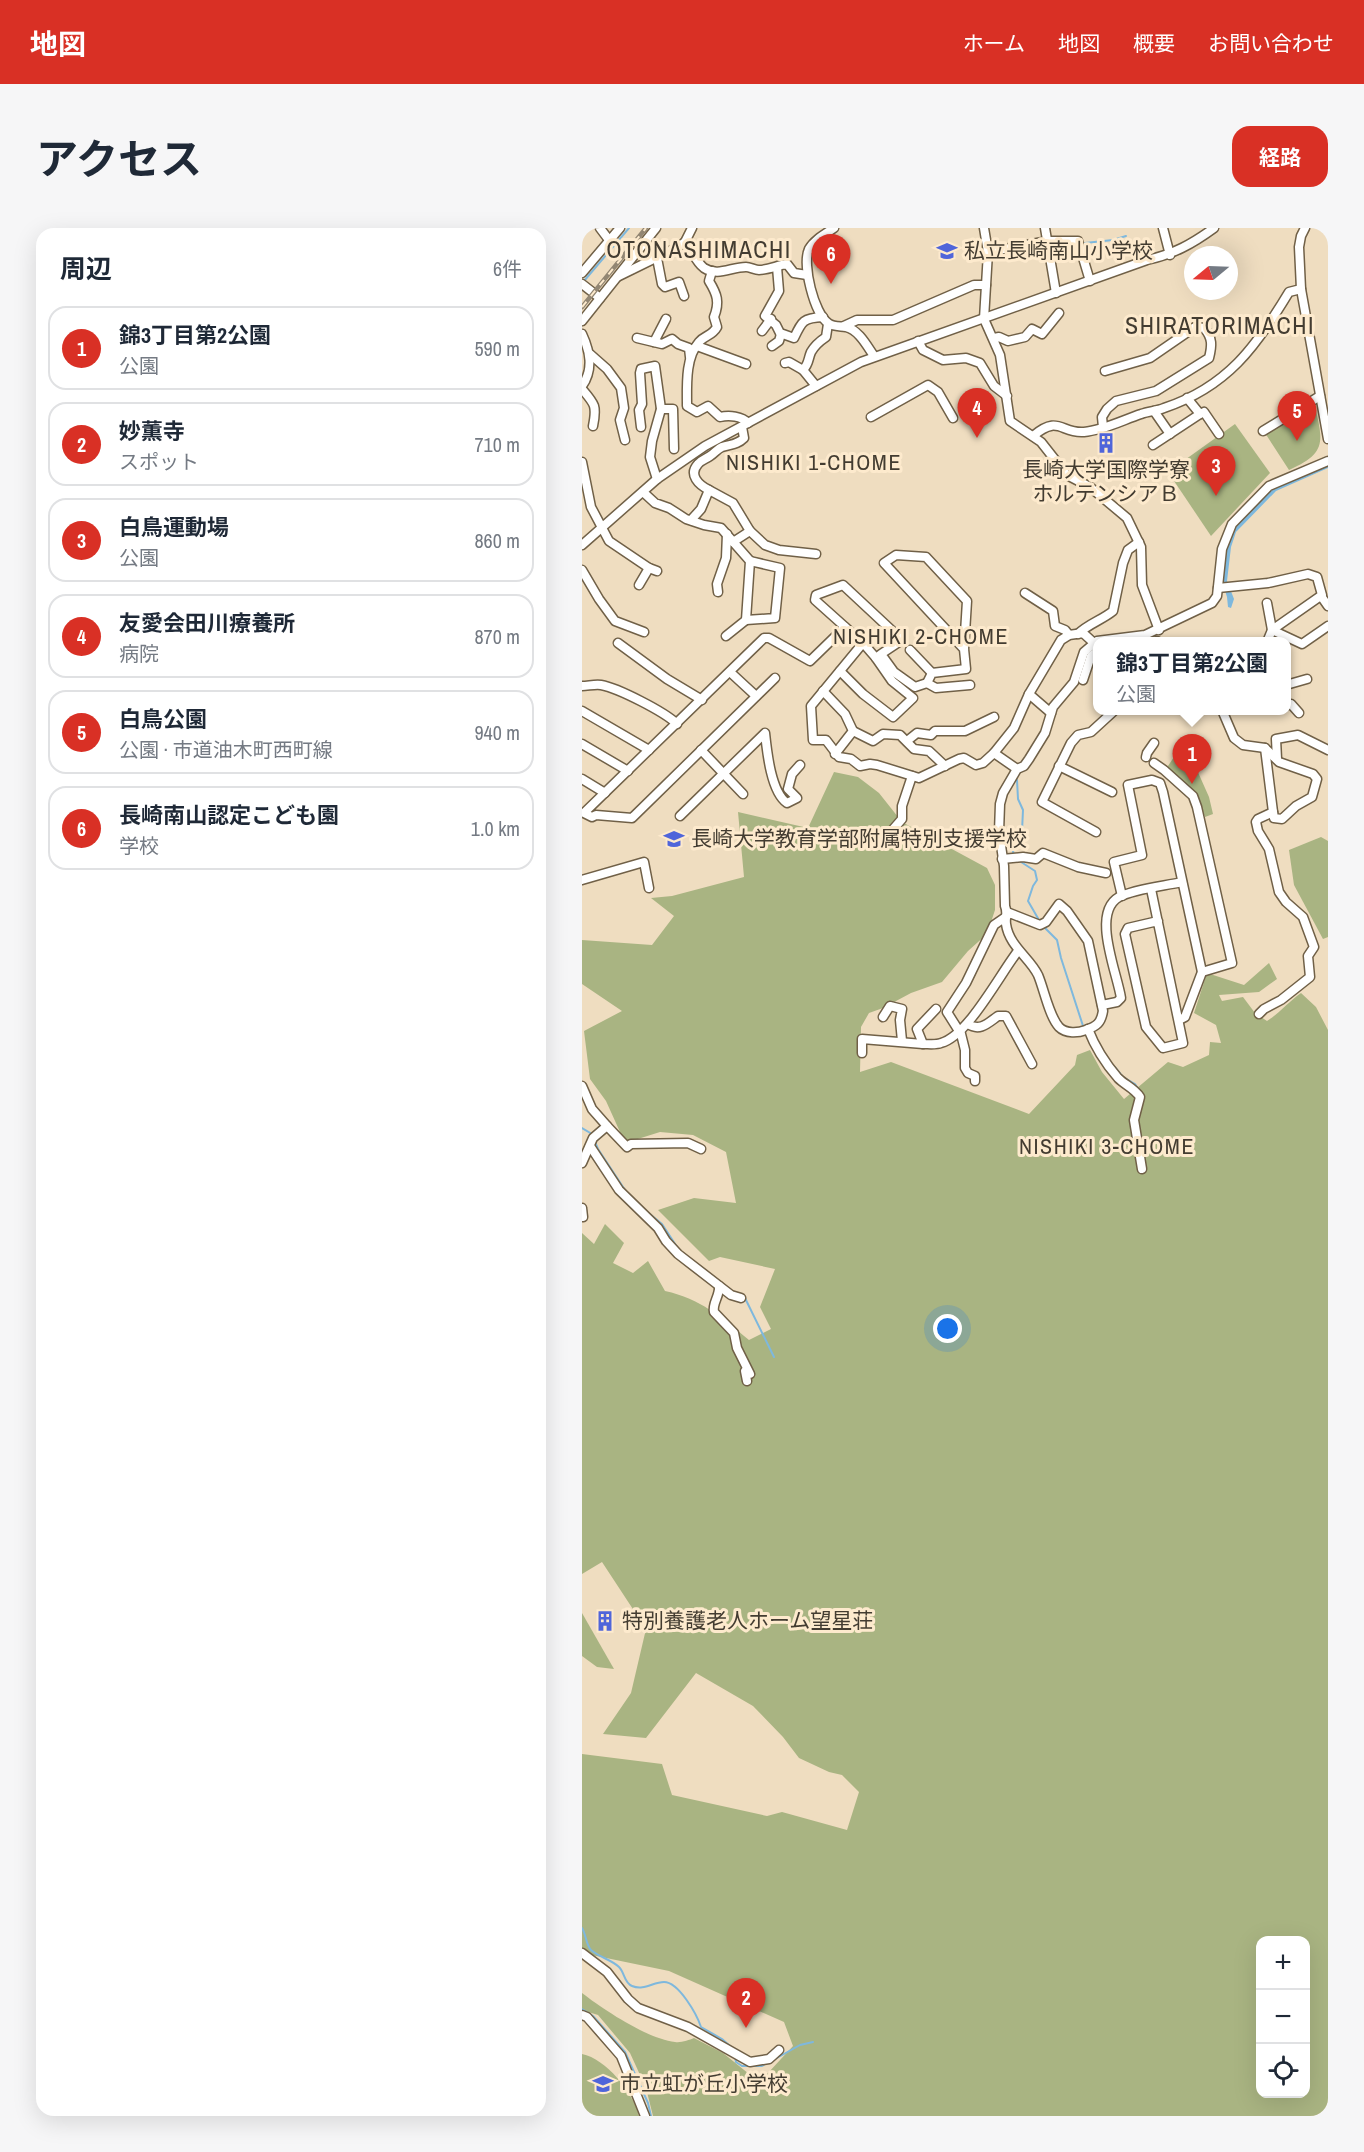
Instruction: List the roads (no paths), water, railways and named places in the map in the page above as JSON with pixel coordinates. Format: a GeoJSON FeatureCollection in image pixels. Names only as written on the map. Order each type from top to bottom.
{"type":"FeatureCollection","features":[{"type":"Feature","properties":{"kind":"street"},"geometry":{"type":"LineString","coordinates":[[600,228],[609,240]]}},
{"type":"Feature","properties":{"kind":"street"},"geometry":{"type":"LineString","coordinates":[[582,273],[620,228]]}},
{"type":"Feature","properties":{"kind":"street"},"geometry":{"type":"LineString","coordinates":[[582,321],[656,228]]}},
{"type":"Feature","properties":{"kind":"street"},"geometry":{"type":"LineString","coordinates":[[617,276],[685,242],[692,228]]}},
{"type":"Feature","properties":{"kind":"street"},"geometry":{"type":"LineString","coordinates":[[803,370],[808,365],[811,351],[826,337],[826,320],[818,310],[807,275],[806,262],[809,250],[814,243],[834,228]]}},
{"type":"Feature","properties":{"kind":"street"},"geometry":{"type":"LineString","coordinates":[[984,228],[988,252],[984,319],[1000,356],[1010,421],[1041,442],[1067,475],[1090,487],[1127,518],[1139,542],[1142,557],[1142,585],[1157,637]]}},
{"type":"Feature","properties":{"kind":"street"},"geometry":{"type":"LineString","coordinates":[[1045,228],[1056,293]]}},
{"type":"Feature","properties":{"kind":"street"},"geometry":{"type":"LineString","coordinates":[[1163,228],[1170,255]]}},
{"type":"Feature","properties":{"kind":"street"},"geometry":{"type":"LineString","coordinates":[[582,545],[657,480],[705,446],[874,356],[1147,260],[1170,255],[1198,240],[1214,228]]}},
{"type":"Feature","properties":{"kind":"street"},"geometry":{"type":"LineString","coordinates":[[1305,228],[1299,247],[1301,289],[1328,439]]}},
{"type":"Feature","properties":{"kind":"street"},"geometry":{"type":"LineString","coordinates":[[988,252],[1048,241],[1078,241],[1090,281]]}},
{"type":"Feature","properties":{"kind":"street"},"geometry":{"type":"LineString","coordinates":[[685,242],[690,246],[692,255],[704,268],[712,271],[721,272],[747,267],[758,270],[787,264],[794,273],[807,275]]}},
{"type":"Feature","properties":{"kind":"street"},"geometry":{"type":"LineString","coordinates":[[657,258],[662,284],[665,287],[679,282],[684,296]]}},
{"type":"Feature","properties":{"kind":"street"},"geometry":{"type":"LineString","coordinates":[[777,267],[779,291],[765,316],[771,319],[781,334],[794,338],[801,323],[806,320],[826,320],[854,330],[874,356]]}},
{"type":"Feature","properties":{"kind":"street"},"geometry":{"type":"LineString","coordinates":[[690,361],[700,341],[714,333],[717,327],[714,317],[717,309],[717,294],[709,281],[712,271]]}},
{"type":"Feature","properties":{"kind":"street"},"geometry":{"type":"LineString","coordinates":[[582,284],[600,298]]}},
{"type":"Feature","properties":{"kind":"street"},"geometry":{"type":"LineString","coordinates":[[844,326],[857,320],[893,320],[974,285],[986,285]]}},
{"type":"Feature","properties":{"kind":"street"},"geometry":{"type":"LineString","coordinates":[[1033,436],[1041,429],[1054,425],[1083,432],[1102,427],[1154,411],[1187,398],[1215,383],[1253,348],[1289,292],[1301,289]]}},
{"type":"Feature","properties":{"kind":"street"},"geometry":{"type":"LineString","coordinates":[[994,338],[999,337],[1008,342],[1025,337],[1032,329],[1042,334],[1059,313]]}},
{"type":"Feature","properties":{"kind":"street"},"geometry":{"type":"LineString","coordinates":[[654,342],[666,318]]}},
{"type":"Feature","properties":{"kind":"street"},"geometry":{"type":"LineString","coordinates":[[762,331],[771,319]]}},
{"type":"Feature","properties":{"kind":"street"},"geometry":{"type":"LineString","coordinates":[[1102,427],[1102,417],[1116,401],[1156,391],[1209,358],[1212,346],[1210,335],[1204,328],[1195,327],[1150,358],[1105,371]]}},
{"type":"Feature","properties":{"kind":"street"},"geometry":{"type":"LineString","coordinates":[[582,334],[590,354],[588,378],[582,388],[596,408],[593,426]]}},
{"type":"Feature","properties":{"kind":"street"},"geometry":{"type":"LineString","coordinates":[[772,346],[779,341],[781,334]]}},
{"type":"Feature","properties":{"kind":"street"},"geometry":{"type":"LineString","coordinates":[[637,338],[662,344],[672,339],[690,348],[687,406],[697,412],[708,406],[720,417],[744,418],[744,438],[739,444],[718,449],[711,456],[699,462],[694,478],[696,483],[733,503],[750,531],[765,545],[779,550],[816,554]]}},
{"type":"Feature","properties":{"kind":"street"},"geometry":{"type":"LineString","coordinates":[[918,341],[923,350],[943,360],[966,358],[980,363],[994,386],[1007,396]]}},
{"type":"Feature","properties":{"kind":"street"},"geometry":{"type":"LineString","coordinates":[[697,346],[746,364]]}},
{"type":"Feature","properties":{"kind":"street"},"geometry":{"type":"LineString","coordinates":[[590,354],[607,369],[621,388],[624,408],[620,420],[625,440]]}},
{"type":"Feature","properties":{"kind":"street"},"geometry":{"type":"LineString","coordinates":[[785,363],[789,362],[803,370],[816,386]]}},
{"type":"Feature","properties":{"kind":"street"},"geometry":{"type":"LineString","coordinates":[[641,427],[639,410],[642,405],[639,373],[641,369],[655,366],[661,409],[650,457],[657,480]]}},
{"type":"Feature","properties":{"kind":"street"},"geometry":{"type":"LineString","coordinates":[[871,417],[928,385],[938,392],[953,418]]}},
{"type":"Feature","properties":{"kind":"street"},"geometry":{"type":"LineString","coordinates":[[1263,431],[1320,396]]}},
{"type":"Feature","properties":{"kind":"street"},"geometry":{"type":"LineString","coordinates":[[1187,398],[1200,414]]}},
{"type":"Feature","properties":{"kind":"street"},"geometry":{"type":"LineString","coordinates":[[661,409],[673,409],[674,449]]}},
{"type":"Feature","properties":{"kind":"street"},"geometry":{"type":"LineString","coordinates":[[1154,411],[1170,434]]}},
{"type":"Feature","properties":{"kind":"street"},"geometry":{"type":"LineString","coordinates":[[1153,445],[1204,412],[1219,434]]}},
{"type":"Feature","properties":{"kind":"street"},"geometry":{"type":"LineString","coordinates":[[1121,637],[1145,635],[1156,631],[1212,603],[1218,588],[1222,549],[1232,524],[1269,486],[1328,461]]}},
{"type":"Feature","properties":{"kind":"street"},"geometry":{"type":"LineString","coordinates":[[582,462],[591,507],[609,541],[653,570],[639,585]]}},
{"type":"Feature","properties":{"kind":"street"},"geometry":{"type":"LineString","coordinates":[[691,520],[701,509],[708,490]]}},
{"type":"Feature","properties":{"kind":"street"},"geometry":{"type":"LineString","coordinates":[[643,492],[655,503],[691,520],[721,528],[750,561],[780,568],[775,618],[746,620],[726,636]]}},
{"type":"Feature","properties":{"kind":"street"},"geometry":{"type":"LineString","coordinates":[[733,542],[750,531]]}},
{"type":"Feature","properties":{"kind":"street"},"geometry":{"type":"LineString","coordinates":[[718,592],[717,584],[726,558],[727,534]]}},
{"type":"Feature","properties":{"kind":"street"},"geometry":{"type":"LineString","coordinates":[[863,643],[811,706],[813,740],[826,740],[839,758],[851,759],[860,766],[877,765],[920,778],[959,759],[964,758],[975,765],[983,763],[1014,728],[1029,694],[1061,640],[1113,611],[1123,563],[1128,550],[1139,542]]}},
{"type":"Feature","properties":{"kind":"street"},"geometry":{"type":"LineString","coordinates":[[932,673],[966,669],[964,649],[967,601],[926,557],[896,555],[884,563],[964,649]]}},
{"type":"Feature","properties":{"kind":"street"},"geometry":{"type":"LineString","coordinates":[[746,620],[750,561]]}},
{"type":"Feature","properties":{"kind":"street"},"geometry":{"type":"LineString","coordinates":[[582,570],[615,621],[644,632]]}},
{"type":"Feature","properties":{"kind":"street"},"geometry":{"type":"LineString","coordinates":[[1218,588],[1268,584],[1308,574],[1317,577],[1321,584],[1322,596],[1328,606]]}},
{"type":"Feature","properties":{"kind":"street"},"geometry":{"type":"LineString","coordinates":[[879,656],[902,640],[843,585],[816,595],[815,600],[894,672],[915,687],[927,683],[932,673]]}},
{"type":"Feature","properties":{"kind":"street"},"geometry":{"type":"LineString","coordinates":[[1025,594],[1053,610],[1054,626],[1073,635],[1083,633],[1093,646]]}},
{"type":"Feature","properties":{"kind":"street"},"geometry":{"type":"LineString","coordinates":[[1272,630],[1322,596]]}},
{"type":"Feature","properties":{"kind":"street"},"geometry":{"type":"LineString","coordinates":[[1267,603],[1272,630],[1269,637]]}},
{"type":"Feature","properties":{"kind":"street"},"geometry":{"type":"LineString","coordinates":[[1291,639],[1302,644],[1328,626]]}},
{"type":"Feature","properties":{"kind":"street"},"geometry":{"type":"LineString","coordinates":[[775,678],[632,818],[596,815],[592,817],[584,813],[764,638],[768,638],[810,662],[845,627]]}},
{"type":"Feature","properties":{"kind":"street"},"geometry":{"type":"LineString","coordinates":[[1272,630],[1287,637]]}},
{"type":"Feature","properties":{"kind":"street"},"geometry":{"type":"LineString","coordinates":[[618,643],[668,680],[702,700]]}},
{"type":"Feature","properties":{"kind":"street"},"geometry":{"type":"LineString","coordinates":[[910,650],[932,673]]}},
{"type":"Feature","properties":{"kind":"street"},"geometry":{"type":"LineString","coordinates":[[1007,914],[1040,925],[1046,922],[1059,904],[1067,911],[1088,941],[1102,1005],[1101,1021],[1079,1032],[1068,1032],[1059,1027],[1045,998],[1037,974],[1018,951],[1005,924],[1007,914],[999,832],[1000,804],[1003,793],[1017,769],[1024,766],[1045,733],[1053,707],[1074,682],[1084,652],[1093,650]]}},
{"type":"Feature","properties":{"kind":"street"},"geometry":{"type":"LineString","coordinates":[[1083,680],[1093,653]]}},
{"type":"Feature","properties":{"kind":"street"},"geometry":{"type":"LineString","coordinates":[[840,670],[863,694],[893,717],[913,698],[892,681],[879,656]]}},
{"type":"Feature","properties":{"kind":"street"},"geometry":{"type":"LineString","coordinates":[[730,672],[756,696]]}},
{"type":"Feature","properties":{"kind":"street"},"geometry":{"type":"LineString","coordinates":[[1291,684],[1307,679]]}},
{"type":"Feature","properties":{"kind":"street"},"geometry":{"type":"LineString","coordinates":[[927,683],[936,688],[970,685]]}},
{"type":"Feature","properties":{"kind":"street"},"geometry":{"type":"LineString","coordinates":[[583,685],[600,685],[615,690],[649,706],[677,724]]}},
{"type":"Feature","properties":{"kind":"street"},"geometry":{"type":"LineString","coordinates":[[823,691],[845,714],[853,731],[873,741],[883,734],[900,735],[914,749],[929,751],[945,766]]}},
{"type":"Feature","properties":{"kind":"street"},"geometry":{"type":"LineString","coordinates":[[1029,694],[1051,713]]}},
{"type":"Feature","properties":{"kind":"street"},"geometry":{"type":"LineString","coordinates":[[1291,704],[1299,713]]}},
{"type":"Feature","properties":{"kind":"street"},"geometry":{"type":"LineString","coordinates":[[582,711],[650,750]]}},
{"type":"Feature","properties":{"kind":"street"},"geometry":{"type":"LineString","coordinates":[[1096,832],[1042,802],[1071,743],[1078,735],[1091,732],[1110,715]]}},
{"type":"Feature","properties":{"kind":"street"},"geometry":{"type":"LineString","coordinates":[[1224,715],[1234,738],[1243,745],[1265,748],[1279,762],[1312,774],[1317,779],[1312,797],[1296,806],[1282,819],[1274,818],[1265,748]]}},
{"type":"Feature","properties":{"kind":"street"},"geometry":{"type":"LineString","coordinates":[[907,741],[917,733],[931,735],[935,731],[965,730],[994,717]]}},
{"type":"Feature","properties":{"kind":"street"},"geometry":{"type":"LineString","coordinates":[[835,754],[853,731]]}},
{"type":"Feature","properties":{"kind":"street"},"geometry":{"type":"LineString","coordinates":[[680,816],[765,733],[769,760],[779,796],[787,803],[797,798],[788,789],[792,774],[800,765]]}},
{"type":"Feature","properties":{"kind":"street"},"geometry":{"type":"LineString","coordinates":[[1277,759],[1276,739],[1298,735],[1328,750]]}},
{"type":"Feature","properties":{"kind":"street"},"geometry":{"type":"LineString","coordinates":[[1154,743],[1147,753],[1150,760],[1192,796],[1202,827],[1232,963],[1202,972]]}},
{"type":"Feature","properties":{"kind":"street"},"geometry":{"type":"LineString","coordinates":[[582,744],[628,771]]}},
{"type":"Feature","properties":{"kind":"street"},"geometry":{"type":"LineString","coordinates":[[701,750],[743,794]]}},
{"type":"Feature","properties":{"kind":"street"},"geometry":{"type":"LineString","coordinates":[[994,753],[1017,769]]}},
{"type":"Feature","properties":{"kind":"street"},"geometry":{"type":"LineString","coordinates":[[1059,766],[1112,792]]}},
{"type":"Feature","properties":{"kind":"street"},"geometry":{"type":"LineString","coordinates":[[888,835],[902,819],[902,807],[912,776]]}},
{"type":"Feature","properties":{"kind":"street"},"geometry":{"type":"LineString","coordinates":[[582,779],[605,793]]}},
{"type":"Feature","properties":{"kind":"street"},"geometry":{"type":"LineString","coordinates":[[1122,896],[1114,862],[1143,855],[1128,785],[1152,780],[1160,783],[1202,972],[1185,1017],[1179,1020]]}},
{"type":"Feature","properties":{"kind":"street"},"geometry":{"type":"LineString","coordinates":[[1259,1014],[1310,977],[1308,956],[1314,947],[1303,917],[1286,902],[1279,892],[1269,849],[1258,831],[1256,822],[1258,819],[1273,812]]}},
{"type":"Feature","properties":{"kind":"street"},"geometry":{"type":"LineString","coordinates":[[1002,859],[1023,857],[1036,859],[1043,853],[1078,867],[1106,873]]}},
{"type":"Feature","properties":{"kind":"street"},"geometry":{"type":"LineString","coordinates":[[582,880],[644,862],[649,888]]}},
{"type":"Feature","properties":{"kind":"street"},"geometry":{"type":"LineString","coordinates":[[1102,1005],[1117,1002],[1120,998],[1105,926],[1106,914],[1110,905],[1122,896],[1182,882]]}},
{"type":"Feature","properties":{"kind":"street"},"geometry":{"type":"LineString","coordinates":[[1151,889],[1158,921],[1179,1020],[1183,1043],[1163,1047],[1146,1027],[1125,934],[1128,928],[1158,921]]}},
{"type":"Feature","properties":{"kind":"street"},"geometry":{"type":"LineString","coordinates":[[975,1081],[975,1076],[968,1073],[965,1068],[962,1029],[947,1012],[966,983],[974,962],[981,955],[994,925],[1007,914]]}},
{"type":"Feature","properties":{"kind":"street"},"geometry":{"type":"LineString","coordinates":[[862,1053],[862,1039],[923,1044],[940,1044],[948,1040],[962,1029],[1018,951]]}},
{"type":"Feature","properties":{"kind":"street"},"geometry":{"type":"LineString","coordinates":[[883,1017],[890,1006],[902,1009],[900,1020],[902,1041]]}},
{"type":"Feature","properties":{"kind":"street"},"geometry":{"type":"LineString","coordinates":[[923,1044],[917,1029],[936,1009]]}},
{"type":"Feature","properties":{"kind":"street"},"geometry":{"type":"LineString","coordinates":[[962,1029],[981,1028],[999,1016],[1005,1017],[1032,1064]]}},
{"type":"Feature","properties":{"kind":"street"},"geometry":{"type":"LineString","coordinates":[[1088,1029],[1100,1056],[1120,1080],[1133,1088],[1140,1097],[1134,1120],[1142,1169]]}},
{"type":"Feature","properties":{"kind":"street"},"geometry":{"type":"LineString","coordinates":[[582,1086],[592,1109],[627,1147],[631,1144],[688,1143],[702,1149]]}},
{"type":"Feature","properties":{"kind":"street"},"geometry":{"type":"LineString","coordinates":[[582,1107],[592,1109]]}},
{"type":"Feature","properties":{"kind":"street"},"geometry":{"type":"LineString","coordinates":[[582,1163],[592,1138],[607,1126]]}},
{"type":"Feature","properties":{"kind":"street"},"geometry":{"type":"LineString","coordinates":[[590,1146],[620,1190],[658,1228],[672,1248],[719,1287],[741,1298]]}},
{"type":"Feature","properties":{"kind":"street"},"geometry":{"type":"LineString","coordinates":[[719,1287],[719,1297],[713,1308],[714,1312],[734,1333],[737,1348],[750,1374],[745,1371],[747,1381]]}},
{"type":"Feature","properties":{"kind":"street"},"geometry":{"type":"LineString","coordinates":[[582,1953],[607,1972],[638,2008],[688,2026],[750,2062],[770,2059],[779,2050]]}},
{"type":"Feature","properties":{"kind":"street"},"geometry":{"type":"LineString","coordinates":[[582,2015],[587,2017],[621,2056],[645,2116]]}},
{"type":"Feature","properties":{"kind":"water"},"geometry":{"type":"Polygon","coordinates":[[[1328,464],[1328,468],[1276,491],[1236,532],[1231,547],[1227,581],[1234,599],[1231,608],[1228,607],[1223,584],[1227,547],[1232,530],[1273,489],[1328,464]]]}},
{"type":"Feature","properties":{"kind":"waterway"},"geometry":{"type":"LineString","coordinates":[[584,281],[629,228]]}},
{"type":"Feature","properties":{"kind":"waterway"},"geometry":{"type":"LineString","coordinates":[[1085,243],[1126,236]]}},
{"type":"Feature","properties":{"kind":"waterway"},"geometry":{"type":"LineString","coordinates":[[1015,856],[1013,852],[1022,831],[1023,810],[1018,799],[1017,780]]}},
{"type":"Feature","properties":{"kind":"waterway"},"geometry":{"type":"LineString","coordinates":[[1018,860],[1035,871],[1037,880],[1028,901],[1039,920]]}},
{"type":"Feature","properties":{"kind":"waterway"},"geometry":{"type":"LineString","coordinates":[[1044,927],[1057,940],[1084,1029]]}},
{"type":"Feature","properties":{"kind":"waterway"},"geometry":{"type":"LineString","coordinates":[[1113,1067],[1135,1084],[1139,1090]]}},
{"type":"Feature","properties":{"kind":"waterway"},"geometry":{"type":"LineString","coordinates":[[582,1128],[592,1134]]}},
{"type":"Feature","properties":{"kind":"waterway"},"geometry":{"type":"LineString","coordinates":[[595,1142],[625,1190]]}},
{"type":"Feature","properties":{"kind":"waterway"},"geometry":{"type":"LineString","coordinates":[[646,1211],[662,1224],[679,1250]]}},
{"type":"Feature","properties":{"kind":"waterway"},"geometry":{"type":"LineString","coordinates":[[744,1296],[774,1357]]}},
{"type":"Feature","properties":{"kind":"waterway"},"geometry":{"type":"LineString","coordinates":[[582,1928],[591,1950],[619,1967],[629,1985],[644,1987],[660,1982],[670,1983],[687,2000],[701,2027],[730,2046]]}},
{"type":"Feature","properties":{"kind":"waterway"},"geometry":{"type":"LineString","coordinates":[[582,2009],[593,2016],[625,2052],[648,2103],[651,2116]]}},
{"type":"Feature","properties":{"kind":"waterway"},"geometry":{"type":"LineString","coordinates":[[775,2059],[800,2045],[813,2042]]}},
{"type":"Feature","properties":{"kind":"waterway"},"geometry":{"type":"LineString","coordinates":[[735,2056],[736,2062],[742,2066],[762,2066],[767,2063]]}},
{"type":"Feature","properties":{"kind":"railway"},"geometry":{"type":"LineString","coordinates":[[582,307],[646,228]]}},
{"type":"Feature","properties":{"kind":"place","name":"私立長崎南山小学校"},"geometry":{"type":"Point","coordinates":[947,251]}},
{"type":"Feature","properties":{"kind":"place","name":"長崎南山認定こども園"},"geometry":{"type":"Point","coordinates":[831,284]}},
{"type":"Feature","properties":{"kind":"place","name":"友愛会田川療養所"},"geometry":{"type":"Point","coordinates":[977,438]}},
{"type":"Feature","properties":{"kind":"place","name":"白鳥公園"},"geometry":{"type":"Point","coordinates":[1297,441]}},
{"type":"Feature","properties":{"kind":"place","name":"長崎大学国際学寮 ホルテンシアＢ"},"geometry":{"type":"Point","coordinates":[1106,443]}},
{"type":"Feature","properties":{"kind":"place","name":"白鳥運動場"},"geometry":{"type":"Point","coordinates":[1216,496]}},
{"type":"Feature","properties":{"kind":"place","name":"錦3丁目第2公園"},"geometry":{"type":"Point","coordinates":[1192,784]}},
{"type":"Feature","properties":{"kind":"place","name":"長崎大学教育学部附属特別支援学校"},"geometry":{"type":"Point","coordinates":[674,839]}},
{"type":"Feature","properties":{"kind":"place","name":"特別養護老人ホーム望星荘"},"geometry":{"type":"Point","coordinates":[605,1621]}},
{"type":"Feature","properties":{"kind":"place","name":"妙薫寺"},"geometry":{"type":"Point","coordinates":[746,2028]}},
{"type":"Feature","properties":{"kind":"place","name":"市立虹が丘小学校"},"geometry":{"type":"Point","coordinates":[603,2084]}},
{"type":"Feature","properties":{"kind":"district","name":"OTONASHIMACHI"},"geometry":{"type":"Point","coordinates":[699,250]}},
{"type":"Feature","properties":{"kind":"district","name":"SHIRATORIMACHI"},"geometry":{"type":"Point","coordinates":[1220,326]}},
{"type":"Feature","properties":{"kind":"district","name":"NISHIKI 1-CHOME"},"geometry":{"type":"Point","coordinates":[814,462]}},
{"type":"Feature","properties":{"kind":"district","name":"NISHIKI 2-CHOME"},"geometry":{"type":"Point","coordinates":[921,636]}},
{"type":"Feature","properties":{"kind":"district","name":"NISHIKI 3-CHOME"},"geometry":{"type":"Point","coordinates":[1107,1146]}}]}
